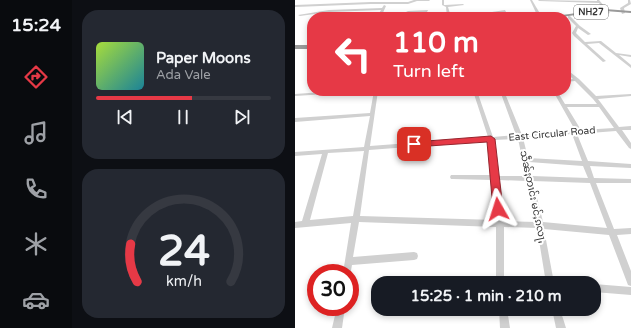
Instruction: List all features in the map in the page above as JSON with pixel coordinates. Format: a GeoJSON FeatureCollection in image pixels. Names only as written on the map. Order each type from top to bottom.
{"type":"FeatureCollection","features":[{"type":"Feature","properties":{"kind":"highway","name":"NH27"},"geometry":{"type":"LineString","coordinates":[[571,16],[623,11],[631,13]]}},
{"type":"Feature","properties":{"kind":"highway"},"geometry":{"type":"LineString","coordinates":[[295,46],[307,45]]}},
{"type":"Feature","properties":{"kind":"street"},"geometry":{"type":"LineString","coordinates":[[329,11],[336,0]]}},
{"type":"Feature","properties":{"kind":"street"},"geometry":{"type":"LineString","coordinates":[[295,6],[386,3],[408,4],[417,0],[429,0]]}},
{"type":"Feature","properties":{"kind":"street"},"geometry":{"type":"LineString","coordinates":[[443,0],[443,5],[447,7],[448,12]]}},
{"type":"Feature","properties":{"kind":"street"},"geometry":{"type":"LineString","coordinates":[[531,0],[538,12]]}},
{"type":"Feature","properties":{"kind":"street"},"geometry":{"type":"LineString","coordinates":[[539,0],[599,1],[606,12]]}},
{"type":"Feature","properties":{"kind":"street"},"geometry":{"type":"LineString","coordinates":[[623,11],[622,8],[624,5],[630,3],[629,0]]}},
{"type":"Feature","properties":{"kind":"street"},"geometry":{"type":"LineString","coordinates":[[382,12],[386,3]]}},
{"type":"Feature","properties":{"kind":"street"},"geometry":{"type":"LineString","coordinates":[[408,4],[408,12],[427,11]]}},
{"type":"Feature","properties":{"kind":"street"},"geometry":{"type":"LineString","coordinates":[[445,6],[463,5]]}},
{"type":"Feature","properties":{"kind":"street"},"geometry":{"type":"LineString","coordinates":[[322,12],[354,12],[383,9]]}},
{"type":"Feature","properties":{"kind":"street"},"geometry":{"type":"LineString","coordinates":[[494,12],[505,11]]}},
{"type":"Feature","properties":{"kind":"street"},"geometry":{"type":"LineString","coordinates":[[300,15],[307,14]]}},
{"type":"Feature","properties":{"kind":"street"},"geometry":{"type":"LineString","coordinates":[[571,21],[589,34]]}},
{"type":"Feature","properties":{"kind":"street"},"geometry":{"type":"LineString","coordinates":[[579,27],[574,33],[604,61]]}},
{"type":"Feature","properties":{"kind":"street"},"geometry":{"type":"LineString","coordinates":[[583,43],[600,42],[631,67]]}},
{"type":"Feature","properties":{"kind":"street"},"geometry":{"type":"LineString","coordinates":[[615,53],[631,56]]}},
{"type":"Feature","properties":{"kind":"street"},"geometry":{"type":"LineString","coordinates":[[571,75],[595,98],[631,147]]}},
{"type":"Feature","properties":{"kind":"street"},"geometry":{"type":"LineString","coordinates":[[571,81],[577,80]]}},
{"type":"Feature","properties":{"kind":"street"},"geometry":{"type":"LineString","coordinates":[[295,95],[307,94]]}},
{"type":"Feature","properties":{"kind":"street"},"geometry":{"type":"LineString","coordinates":[[595,98],[631,95]]}},
{"type":"Feature","properties":{"kind":"street"},"geometry":{"type":"LineString","coordinates":[[348,264],[357,220],[375,96]]}},
{"type":"Feature","properties":{"kind":"street"},"geometry":{"type":"LineString","coordinates":[[477,96],[491,139],[500,224],[500,276]]}},
{"type":"Feature","properties":{"kind":"street","name":"သဵၼ်ႈတၢင်း မင်ႇၵလႃႇ"},"geometry":{"type":"LineString","coordinates":[[504,96],[520,137],[540,225],[549,276]]}},
{"type":"Feature","properties":{"kind":"street"},"geometry":{"type":"LineString","coordinates":[[558,96],[577,133],[611,232],[631,282]]}},
{"type":"Feature","properties":{"kind":"street"},"geometry":{"type":"LineString","coordinates":[[564,106],[600,105]]}},
{"type":"Feature","properties":{"kind":"street"},"geometry":{"type":"LineString","coordinates":[[295,120],[372,114]]}},
{"type":"Feature","properties":{"kind":"street","name":"East Circular Road"},"geometry":{"type":"LineString","coordinates":[[295,154],[631,128]]}},
{"type":"Feature","properties":{"kind":"street"},"geometry":{"type":"LineString","coordinates":[[305,224],[326,151]]}},
{"type":"Feature","properties":{"kind":"street"},"geometry":{"type":"LineString","coordinates":[[525,160],[586,162],[631,166]]}},
{"type":"Feature","properties":{"kind":"street"},"geometry":{"type":"LineString","coordinates":[[453,177],[529,177],[631,181]]}},
{"type":"Feature","properties":{"kind":"street"},"geometry":{"type":"LineString","coordinates":[[295,225],[357,220],[540,225],[611,232],[631,231]]}},
{"type":"Feature","properties":{"kind":"street"},"geometry":{"type":"LineString","coordinates":[[349,261],[414,256]]}},
{"type":"Feature","properties":{"kind":"street"},"geometry":{"type":"LineString","coordinates":[[601,289],[631,291]]}},
{"type":"Feature","properties":{"kind":"street"},"geometry":{"type":"LineString","coordinates":[[337,328],[339,316]]}},
{"type":"Feature","properties":{"kind":"street"},"geometry":{"type":"LineString","coordinates":[[504,316],[505,328]]}},
{"type":"Feature","properties":{"kind":"street"},"geometry":{"type":"LineString","coordinates":[[558,316],[561,328]]}},
{"type":"Feature","properties":{"kind":"route"},"geometry":{"type":"LineString","coordinates":[[414,144],[491,139],[498,209]]}}]}
